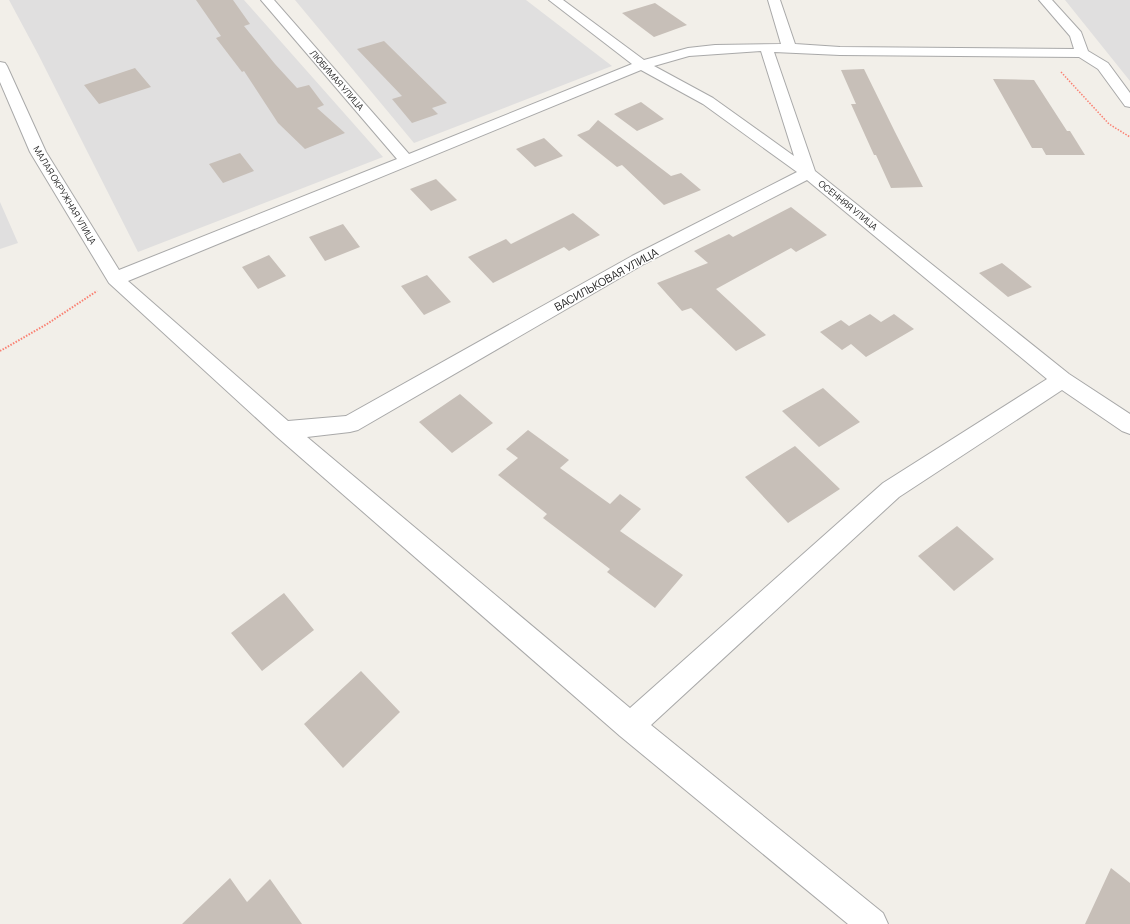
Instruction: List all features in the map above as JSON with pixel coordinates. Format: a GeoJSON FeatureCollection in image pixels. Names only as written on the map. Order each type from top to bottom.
{"type":"FeatureCollection","features":[{"type":"Feature","properties":{"kind":"street","name":"ЛЮБИМАЯ УЛИЦА"},"geometry":{"type":"LineString","coordinates":[[267,0],[407,161]]}},
{"type":"Feature","properties":{"kind":"street","name":"ОСЕННЯЯ УЛИЦА"},"geometry":{"type":"LineString","coordinates":[[555,0],[642,65],[708,101],[808,173],[1062,380],[1130,425]]}},
{"type":"Feature","properties":{"kind":"street"},"geometry":{"type":"LineString","coordinates":[[774,0],[789,47]]}},
{"type":"Feature","properties":{"kind":"street"},"geometry":{"type":"LineString","coordinates":[[1045,0],[1076,35],[1082,53]]}},
{"type":"Feature","properties":{"kind":"street"},"geometry":{"type":"LineString","coordinates":[[766,47],[808,173]]}},
{"type":"Feature","properties":{"kind":"street"},"geometry":{"type":"LineString","coordinates":[[115,278],[642,65],[695,51],[789,47],[840,52],[1082,53],[1103,66],[1130,103]]}},
{"type":"Feature","properties":{"kind":"street","name":"МАЛАЯ ОКРУЖНАЯ УЛИЦА"},"geometry":{"type":"LineString","coordinates":[[0,66],[38,152],[115,278],[284,430],[630,726],[872,924]]}},
{"type":"Feature","properties":{"kind":"street","name":"ВАСИЛЬКОВАЯ УЛИЦА"},"geometry":{"type":"LineString","coordinates":[[284,430],[350,424],[638,260],[808,173]]}},
{"type":"Feature","properties":{"kind":"street"},"geometry":{"type":"LineString","coordinates":[[630,726],[891,490],[1062,380]]}},
{"type":"Feature","properties":{"kind":"path"},"geometry":{"type":"LineString","coordinates":[[1043,53],[1073,84],[1104,120],[1130,137]]}},
{"type":"Feature","properties":{"kind":"path"},"geometry":{"type":"LineString","coordinates":[[0,351],[47,324],[115,278]]}},
{"type":"Feature","properties":{"kind":"shaded area"},"geometry":{"type":"Polygon","coordinates":[[[9,0],[244,0],[383,157],[138,252],[38,54],[9,0]]]}},
{"type":"Feature","properties":{"kind":"shaded area"},"geometry":{"type":"Polygon","coordinates":[[[295,0],[526,0],[612,66],[414,143],[295,0]]]}},
{"type":"Feature","properties":{"kind":"shaded area"},"geometry":{"type":"Polygon","coordinates":[[[1065,0],[1130,0],[1130,81],[1065,0]]]}},
{"type":"Feature","properties":{"kind":"shaded area"},"geometry":{"type":"Polygon","coordinates":[[[0,202],[18,243],[0,249],[0,202]]]}},
{"type":"Feature","properties":{"kind":"building"},"geometry":{"type":"Polygon","coordinates":[[[196,0],[233,0],[250,24],[244,26],[275,64],[297,88],[309,85],[324,105],[317,108],[345,133],[305,149],[278,123],[244,71],[242,72],[216,38],[221,36],[196,0]]]}},
{"type":"Feature","properties":{"kind":"building"},"geometry":{"type":"Polygon","coordinates":[[[655,3],[687,25],[654,37],[622,13],[655,3]]]}},
{"type":"Feature","properties":{"kind":"building"},"geometry":{"type":"Polygon","coordinates":[[[384,41],[447,103],[432,108],[438,114],[412,123],[392,99],[402,96],[357,49],[384,41]]]}},
{"type":"Feature","properties":{"kind":"building"},"geometry":{"type":"Polygon","coordinates":[[[135,68],[151,87],[99,104],[84,85],[135,68]]]}},
{"type":"Feature","properties":{"kind":"building"},"geometry":{"type":"Polygon","coordinates":[[[864,69],[923,187],[891,188],[876,155],[874,155],[851,104],[856,104],[841,70],[864,69]]]}},
{"type":"Feature","properties":{"kind":"building"},"geometry":{"type":"Polygon","coordinates":[[[993,79],[1034,80],[1067,131],[1070,131],[1085,155],[1046,155],[1042,148],[1032,148],[993,79]]]}},
{"type":"Feature","properties":{"kind":"building"},"geometry":{"type":"Polygon","coordinates":[[[641,102],[664,119],[637,131],[614,114],[641,102]]]}},
{"type":"Feature","properties":{"kind":"building"},"geometry":{"type":"Polygon","coordinates":[[[598,120],[671,176],[681,173],[701,190],[664,205],[622,165],[617,167],[577,135],[589,130],[598,120]]]}},
{"type":"Feature","properties":{"kind":"building"},"geometry":{"type":"Polygon","coordinates":[[[544,138],[563,156],[535,167],[516,149],[544,138]]]}},
{"type":"Feature","properties":{"kind":"building"},"geometry":{"type":"Polygon","coordinates":[[[240,153],[254,171],[223,183],[209,164],[240,153]]]}},
{"type":"Feature","properties":{"kind":"building"},"geometry":{"type":"Polygon","coordinates":[[[436,179],[457,200],[431,211],[410,189],[436,179]]]}},
{"type":"Feature","properties":{"kind":"building"},"geometry":{"type":"Polygon","coordinates":[[[791,207],[827,235],[796,252],[791,248],[716,289],[766,335],[736,351],[691,308],[682,311],[657,283],[708,263],[694,251],[729,234],[733,237],[791,207]]]}},
{"type":"Feature","properties":{"kind":"building"},"geometry":{"type":"Polygon","coordinates":[[[573,213],[600,235],[569,251],[564,247],[493,283],[468,257],[506,239],[511,244],[573,213]]]}},
{"type":"Feature","properties":{"kind":"building"},"geometry":{"type":"Polygon","coordinates":[[[343,224],[360,247],[325,261],[309,237],[343,224]]]}},
{"type":"Feature","properties":{"kind":"building"},"geometry":{"type":"Polygon","coordinates":[[[269,255],[286,276],[258,289],[242,267],[269,255]]]}},
{"type":"Feature","properties":{"kind":"building"},"geometry":{"type":"Polygon","coordinates":[[[1002,263],[1032,287],[1008,297],[979,273],[1002,263]]]}},
{"type":"Feature","properties":{"kind":"building"},"geometry":{"type":"Polygon","coordinates":[[[427,275],[451,302],[424,315],[401,286],[427,275]]]}},
{"type":"Feature","properties":{"kind":"building"},"geometry":{"type":"Polygon","coordinates":[[[870,314],[881,322],[894,314],[914,329],[866,357],[851,344],[842,350],[820,332],[841,320],[849,326],[870,314]]]}},
{"type":"Feature","properties":{"kind":"building"},"geometry":{"type":"Polygon","coordinates":[[[823,388],[860,422],[819,447],[782,411],[823,388]]]}},
{"type":"Feature","properties":{"kind":"building"},"geometry":{"type":"Polygon","coordinates":[[[460,394],[493,423],[452,453],[419,422],[460,394]]]}},
{"type":"Feature","properties":{"kind":"building"},"geometry":{"type":"Polygon","coordinates":[[[528,430],[569,460],[560,468],[610,504],[620,494],[641,509],[620,531],[683,575],[655,608],[607,572],[610,569],[543,518],[547,514],[498,475],[518,458],[506,449],[528,430]]]}},
{"type":"Feature","properties":{"kind":"building"},"geometry":{"type":"Polygon","coordinates":[[[795,446],[840,489],[788,523],[745,477],[795,446]]]}},
{"type":"Feature","properties":{"kind":"building"},"geometry":{"type":"Polygon","coordinates":[[[957,526],[994,559],[954,591],[918,556],[957,526]]]}},
{"type":"Feature","properties":{"kind":"building"},"geometry":{"type":"Polygon","coordinates":[[[284,593],[314,630],[262,671],[231,633],[284,593]]]}},
{"type":"Feature","properties":{"kind":"building"},"geometry":{"type":"Polygon","coordinates":[[[361,671],[400,712],[343,768],[304,724],[361,671]]]}},
{"type":"Feature","properties":{"kind":"building"},"geometry":{"type":"Polygon","coordinates":[[[1111,868],[1130,883],[1130,924],[1085,924],[1111,868]]]}},
{"type":"Feature","properties":{"kind":"building"},"geometry":{"type":"Polygon","coordinates":[[[230,878],[247,902],[270,879],[302,924],[182,924],[230,878]]]}}]}
